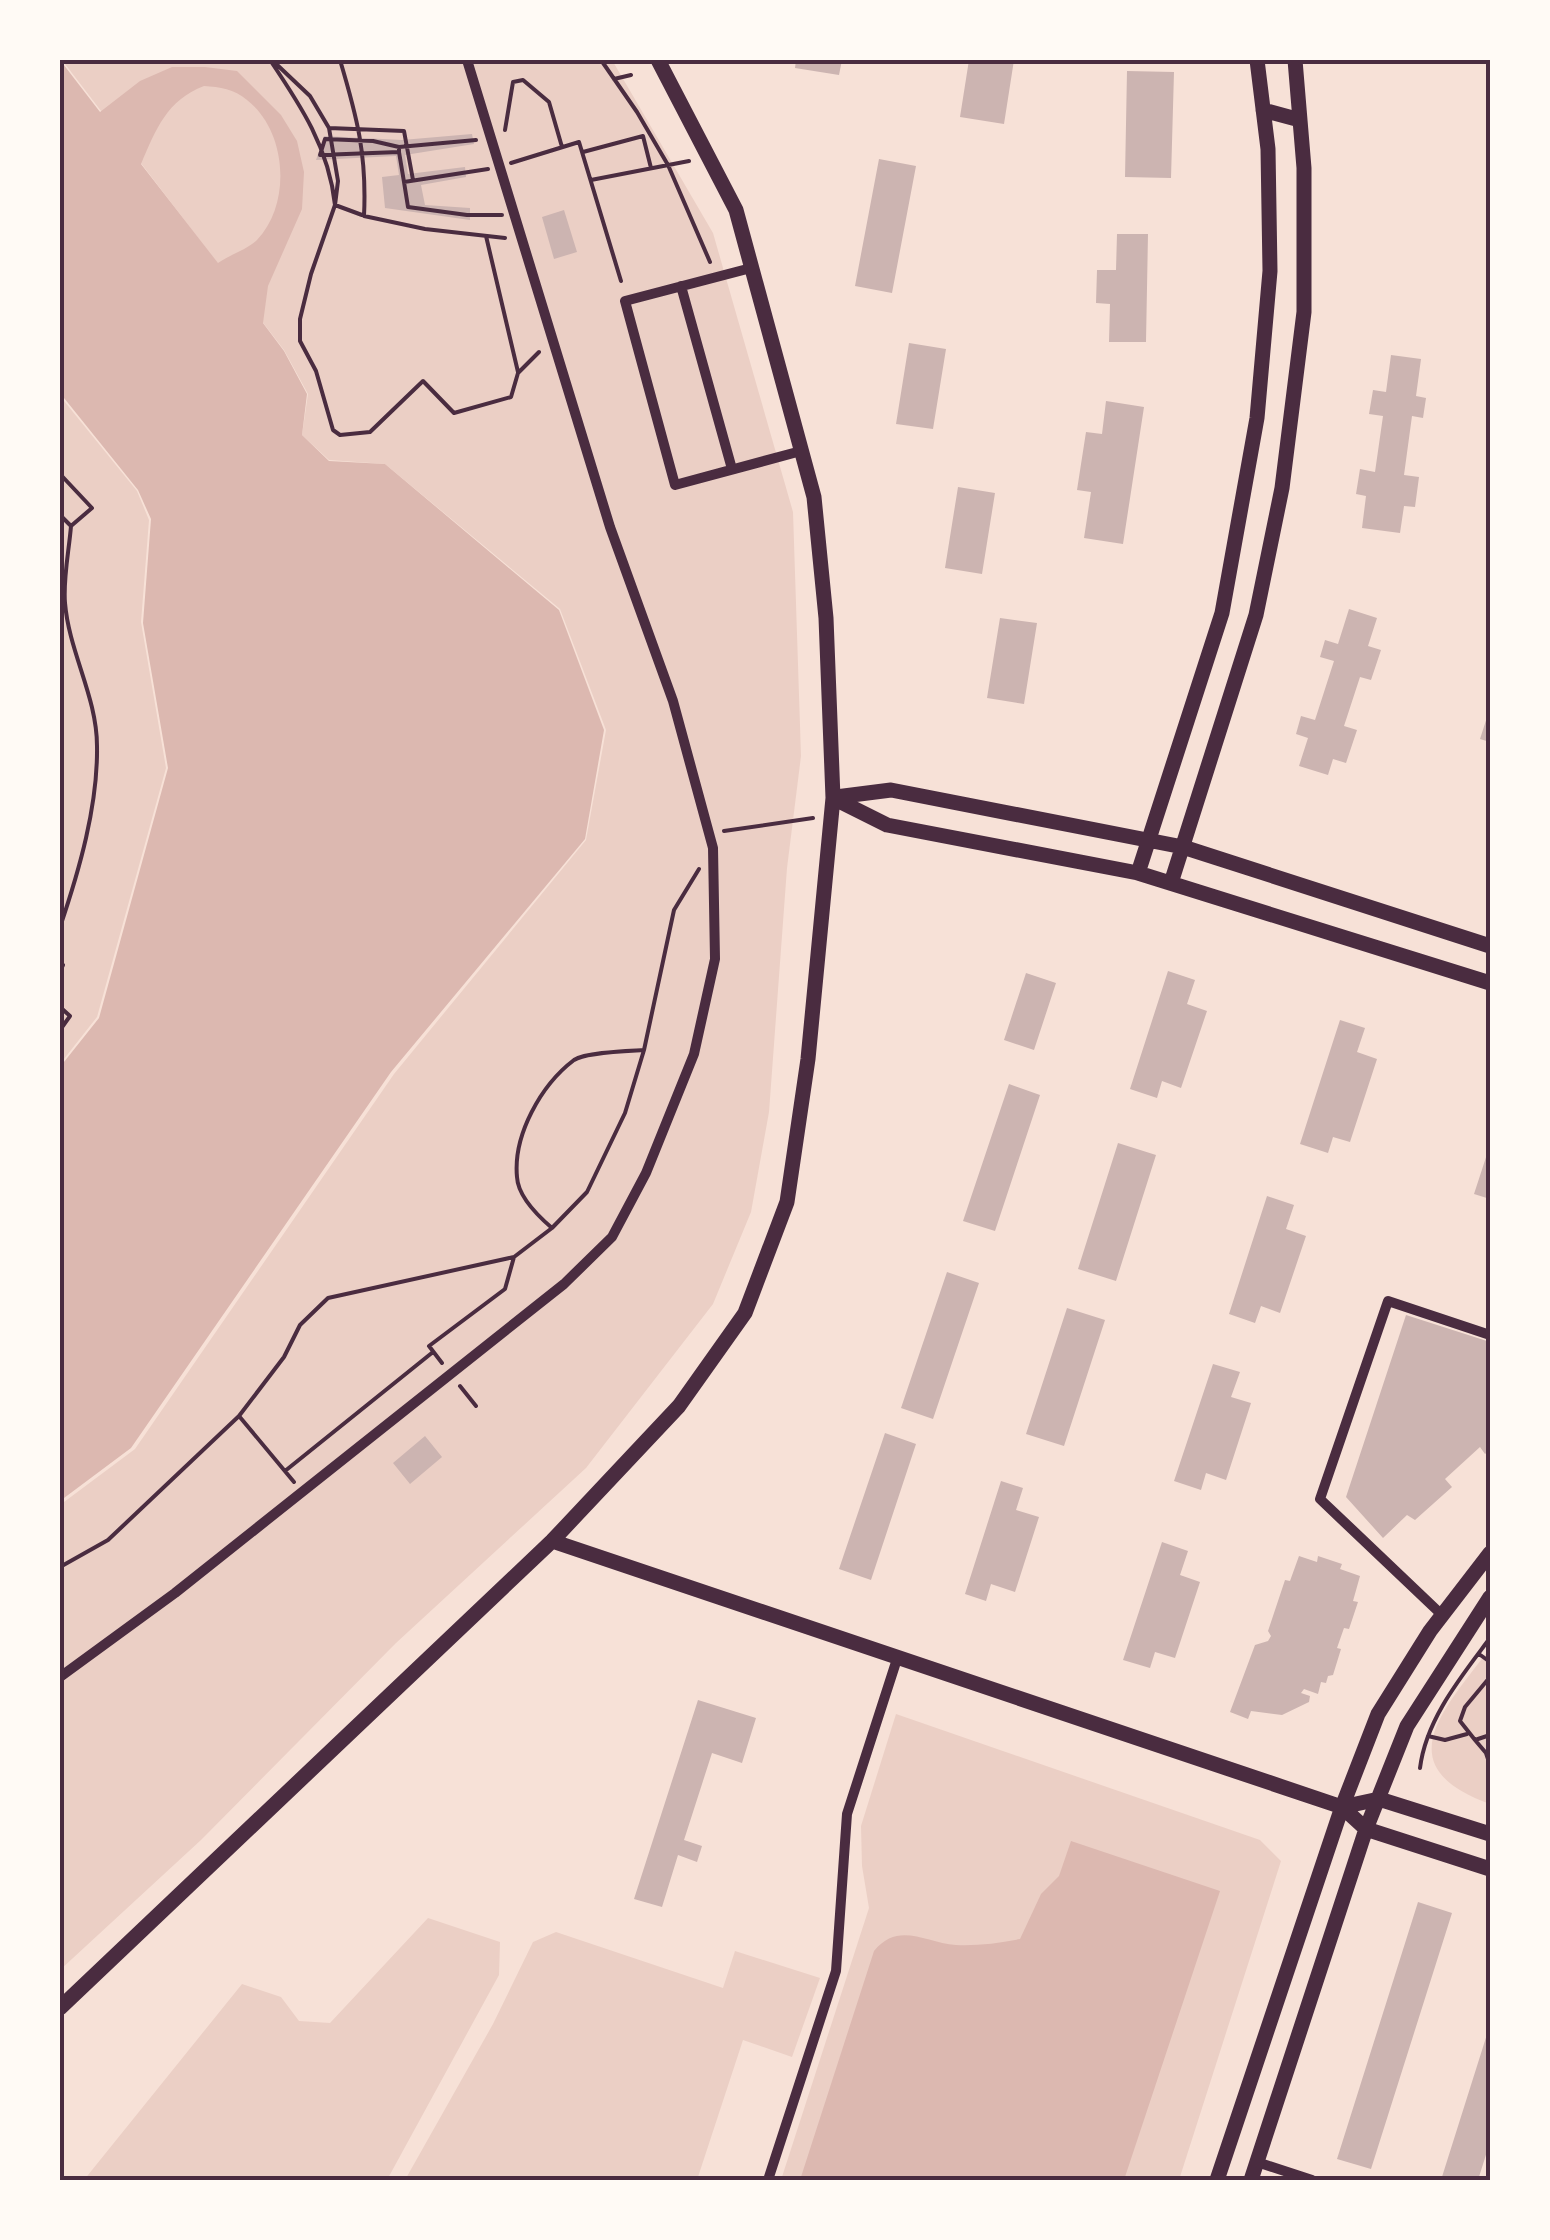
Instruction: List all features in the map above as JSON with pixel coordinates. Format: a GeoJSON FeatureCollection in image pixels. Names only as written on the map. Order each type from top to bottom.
{"type":"FeatureCollection","features":[{"type":"Feature","properties":{"kind":"street"},"geometry":{"type":"LineString","coordinates":[[60,1678],[175,1593],[564,1284],[612,1237],[646,1173],[694,1054],[715,959],[713,848],[672,701],[610,527],[466,60]]}},
{"type":"Feature","properties":{"kind":"street"},"geometry":{"type":"LineString","coordinates":[[60,2008],[552,1540],[678,1406],[745,1313],[787,1202],[808,1059],[833,798],[826,618],[814,497],[736,210],[658,60]]}},
{"type":"Feature","properties":{"kind":"street"},"geometry":{"type":"LineString","coordinates":[[1138,872],[1222,613],[1257,418],[1270,271],[1268,148],[1257,60]]}},
{"type":"Feature","properties":{"kind":"street"},"geometry":{"type":"LineString","coordinates":[[1171,883],[1256,615],[1282,488],[1304,312],[1304,168],[1295,60]]}},
{"type":"Feature","properties":{"kind":"street"},"geometry":{"type":"LineString","coordinates":[[1263,110],[1300,120]]}},
{"type":"Feature","properties":{"kind":"street"},"geometry":{"type":"LineString","coordinates":[[752,268],[624,301],[675,485],[801,451]]}},
{"type":"Feature","properties":{"kind":"street"},"geometry":{"type":"LineString","coordinates":[[681,286],[732,469]]}},
{"type":"Feature","properties":{"kind":"street"},"geometry":{"type":"LineString","coordinates":[[833,798],[891,790],[1183,847],[1490,946]]}},
{"type":"Feature","properties":{"kind":"street"},"geometry":{"type":"LineString","coordinates":[[833,798],[887,824],[1138,872],[1490,983]]}},
{"type":"Feature","properties":{"kind":"street"},"geometry":{"type":"LineString","coordinates":[[1442,1615],[1320,1499],[1388,1301],[1490,1335]]}},
{"type":"Feature","properties":{"kind":"street"},"geometry":{"type":"LineString","coordinates":[[552,1540],[1342,1807],[1366,1829],[1490,1869]]}},
{"type":"Feature","properties":{"kind":"street"},"geometry":{"type":"LineString","coordinates":[[1217,2180],[1342,1807],[1378,1714],[1442,1615],[1490,1554]]}},
{"type":"Feature","properties":{"kind":"street"},"geometry":{"type":"LineString","coordinates":[[1251,2180],[1366,1829],[1407,1726],[1490,1598]]}},
{"type":"Feature","properties":{"kind":"street"},"geometry":{"type":"LineString","coordinates":[[768,2180],[836,1971],[847,1814],[896,1659]]}},
{"type":"Feature","properties":{"kind":"street"},"geometry":{"type":"LineString","coordinates":[[1342,1807],[1378,1799],[1490,1834]]}},
{"type":"Feature","properties":{"kind":"street"},"geometry":{"type":"LineString","coordinates":[[1257,2162],[1312,2180]]}},
{"type":"Feature","properties":{"kind":"path"},"geometry":{"type":"LineString","coordinates":[[271,60],[310,96],[329,128],[338,181],[311,274],[300,330],[300,341],[316,371],[333,430],[340,435],[370,432],[423,381],[454,413],[511,397],[518,373],[486,236]]}},
{"type":"Feature","properties":{"kind":"path"},"geometry":{"type":"LineString","coordinates":[[271,60],[316,131],[332,178],[334,205]]}},
{"type":"Feature","properties":{"kind":"path"},"geometry":{"type":"LineString","coordinates":[[340,60],[361,130],[366,181],[364,216]]}},
{"type":"Feature","properties":{"kind":"path"},"geometry":{"type":"LineString","coordinates":[[601,60],[668,165],[714,278]]}},
{"type":"Feature","properties":{"kind":"path"},"geometry":{"type":"LineString","coordinates":[[614,79],[631,75]]}},
{"type":"Feature","properties":{"kind":"path"},"geometry":{"type":"LineString","coordinates":[[504,137],[513,82],[523,80],[549,102],[562,147]]}},
{"type":"Feature","properties":{"kind":"path"},"geometry":{"type":"LineString","coordinates":[[329,128],[404,132],[413,180]]}},
{"type":"Feature","properties":{"kind":"path"},"geometry":{"type":"LineString","coordinates":[[582,152],[643,136],[651,168]]}},
{"type":"Feature","properties":{"kind":"path"},"geometry":{"type":"LineString","coordinates":[[399,150],[373,141],[326,140],[320,155],[399,150],[472,141]]}},
{"type":"Feature","properties":{"kind":"path"},"geometry":{"type":"LineString","coordinates":[[512,163],[578,142],[621,281]]}},
{"type":"Feature","properties":{"kind":"path"},"geometry":{"type":"LineString","coordinates":[[399,150],[408,207],[466,215],[516,215]]}},
{"type":"Feature","properties":{"kind":"path"},"geometry":{"type":"LineString","coordinates":[[590,180],[708,158]]}},
{"type":"Feature","properties":{"kind":"path"},"geometry":{"type":"LineString","coordinates":[[404,182],[463,174]]}},
{"type":"Feature","properties":{"kind":"path"},"geometry":{"type":"LineString","coordinates":[[334,205],[424,229],[524,240]]}},
{"type":"Feature","properties":{"kind":"path"},"geometry":{"type":"LineString","coordinates":[[518,373],[552,340]]}},
{"type":"Feature","properties":{"kind":"path"},"geometry":{"type":"LineString","coordinates":[[60,474],[92,508],[71,526],[65,602],[98,743],[95,785],[72,892],[60,927]]}},
{"type":"Feature","properties":{"kind":"path"},"geometry":{"type":"LineString","coordinates":[[60,515],[71,526]]}},
{"type":"Feature","properties":{"kind":"path"},"geometry":{"type":"LineString","coordinates":[[709,834],[832,815]]}},
{"type":"Feature","properties":{"kind":"path"},"geometry":{"type":"LineString","coordinates":[[60,1566],[108,1540],[239,1416],[284,1357],[300,1325],[328,1298],[514,1257],[552,1228],[587,1192],[625,1114],[644,1050],[674,910],[713,848]]}},
{"type":"Feature","properties":{"kind":"path"},"geometry":{"type":"LineString","coordinates":[[60,1007],[70,1016],[60,1030]]}},
{"type":"Feature","properties":{"kind":"path"},"geometry":{"type":"LineString","coordinates":[[552,1228],[534,1213],[516,1180],[523,1130],[552,1083],[577,1057],[644,1050]]}},
{"type":"Feature","properties":{"kind":"path"},"geometry":{"type":"LineString","coordinates":[[476,1406],[430,1346],[505,1289],[514,1257]]}},
{"type":"Feature","properties":{"kind":"path"},"geometry":{"type":"LineString","coordinates":[[285,1471],[434,1351]]}},
{"type":"Feature","properties":{"kind":"path"},"geometry":{"type":"LineString","coordinates":[[239,1416],[302,1492]]}},
{"type":"Feature","properties":{"kind":"path"},"geometry":{"type":"LineString","coordinates":[[1420,1768],[1427,1736],[1490,1638]]}},
{"type":"Feature","properties":{"kind":"path"},"geometry":{"type":"LineString","coordinates":[[1478,1654],[1490,1662]]}},
{"type":"Feature","properties":{"kind":"path"},"geometry":{"type":"LineString","coordinates":[[1490,1678],[1465,1707],[1460,1721],[1486,1753],[1490,1766]]}},
{"type":"Feature","properties":{"kind":"path"},"geometry":{"type":"LineString","coordinates":[[1427,1736],[1445,1740],[1467,1734]]}},
{"type":"Feature","properties":{"kind":"path"},"geometry":{"type":"LineString","coordinates":[[1475,1740],[1490,1735]]}},
{"type":"Feature","properties":{"kind":"shaded area"},"geometry":{"type":"Polygon","coordinates":[[[60,60],[100,112],[140,81],[172,67],[237,71],[281,115],[297,141],[304,172],[302,209],[268,286],[263,323],[284,351],[307,394],[302,435],[329,461],[385,464],[559,610],[604,730],[585,839],[391,1072],[131,1448],[60,1501],[60,1067],[99,1018],[168,768],[143,623],[151,519],[138,490],[60,393],[60,60]],[[204,86],[172,108],[141,164],[218,263],[257,240],[268,225],[280,188],[280,168],[277,148],[260,113],[237,93],[204,86]]]}},
{"type":"Feature","properties":{"kind":"shaded area"},"geometry":{"type":"Polygon","coordinates":[[[62,60],[612,60],[713,233],[793,512],[801,756],[787,868],[769,1112],[751,1212],[713,1304],[586,1468],[396,1643],[201,1840],[60,1970],[60,1505],[135,1449],[394,1074],[586,840],[606,730],[560,609],[385,464],[329,460],[302,435],[308,394],[284,350],[62,60]]]}},
{"type":"Feature","properties":{"kind":"shaded area"},"geometry":{"type":"Polygon","coordinates":[[[60,396],[137,491],[149,520],[141,622],[166,768],[97,1017],[60,1064],[60,396]]]}},
{"type":"Feature","properties":{"kind":"shaded area"},"geometry":{"type":"Polygon","coordinates":[[[1490,1648],[1490,1804],[1458,1789],[1439,1772],[1432,1754],[1434,1735],[1443,1714],[1490,1648]]]}},
{"type":"Feature","properties":{"kind":"shaded area"},"geometry":{"type":"Polygon","coordinates":[[[896,1714],[1260,1840],[1281,1861],[1179,2180],[781,2180],[869,1908],[861,1826],[896,1714]]]}},
{"type":"Feature","properties":{"kind":"shaded area"},"geometry":{"type":"Polygon","coordinates":[[[1071,1841],[1220,1891],[1124,2180],[800,2180],[874,1951],[883,1942],[903,1935],[956,1945],[1020,1939],[1041,1894],[1059,1876],[1071,1841]]]}},
{"type":"Feature","properties":{"kind":"shaded area"},"geometry":{"type":"Polygon","coordinates":[[[428,1918],[500,1942],[499,1975],[387,2180],[84,2180],[242,1984],[281,1997],[299,2021],[330,2023],[428,1918]]]}},
{"type":"Feature","properties":{"kind":"shaded area"},"geometry":{"type":"Polygon","coordinates":[[[556,1932],[723,1988],[735,1951],[820,1978],[792,2057],[743,2040],[697,2180],[405,2180],[493,2024],[533,1942],[556,1932]]]}},
{"type":"Feature","properties":{"kind":"building"},"geometry":{"type":"Polygon","coordinates":[[[796,60],[842,60],[839,75],[795,68],[796,60]]]}},
{"type":"Feature","properties":{"kind":"building"},"geometry":{"type":"Polygon","coordinates":[[[969,60],[1014,60],[1004,124],[960,117],[969,60]]]}},
{"type":"Feature","properties":{"kind":"building"},"geometry":{"type":"Polygon","coordinates":[[[1127,71],[1174,72],[1171,178],[1125,177],[1127,71]]]}},
{"type":"Feature","properties":{"kind":"building"},"geometry":{"type":"Polygon","coordinates":[[[472,134],[474,144],[405,155],[408,174],[465,167],[466,177],[421,185],[425,205],[470,208],[470,220],[385,208],[382,177],[399,175],[396,156],[316,160],[324,136],[402,140],[472,134]]]}},
{"type":"Feature","properties":{"kind":"building"},"geometry":{"type":"Polygon","coordinates":[[[879,159],[916,166],[892,293],[855,286],[879,159]]]}},
{"type":"Feature","properties":{"kind":"building"},"geometry":{"type":"Polygon","coordinates":[[[564,210],[577,252],[554,259],[542,217],[564,210]]]}},
{"type":"Feature","properties":{"kind":"building"},"geometry":{"type":"Polygon","coordinates":[[[1117,234],[1148,234],[1146,342],[1109,342],[1110,304],[1096,303],[1097,270],[1116,270],[1117,234]]]}},
{"type":"Feature","properties":{"kind":"building"},"geometry":{"type":"Polygon","coordinates":[[[909,343],[946,349],[933,429],[896,424],[909,343]]]}},
{"type":"Feature","properties":{"kind":"building"},"geometry":{"type":"Polygon","coordinates":[[[1391,355],[1421,359],[1416,396],[1426,398],[1423,418],[1412,416],[1404,475],[1419,477],[1415,507],[1404,506],[1400,533],[1362,528],[1366,496],[1356,494],[1360,469],[1375,472],[1383,416],[1369,414],[1373,390],[1386,392],[1391,355]]]}},
{"type":"Feature","properties":{"kind":"building"},"geometry":{"type":"Polygon","coordinates":[[[1106,401],[1144,407],[1123,544],[1084,538],[1091,492],[1077,490],[1086,432],[1102,434],[1106,401]]]}},
{"type":"Feature","properties":{"kind":"building"},"geometry":{"type":"Polygon","coordinates":[[[958,487],[995,493],[982,574],[945,568],[958,487]]]}},
{"type":"Feature","properties":{"kind":"building"},"geometry":{"type":"Polygon","coordinates":[[[1349,609],[1377,618],[1368,646],[1381,650],[1371,680],[1360,677],[1344,726],[1357,730],[1346,763],[1333,759],[1328,775],[1299,766],[1308,738],[1296,734],[1301,716],[1315,720],[1334,661],[1320,657],[1325,640],[1338,644],[1349,609]]]}},
{"type":"Feature","properties":{"kind":"building"},"geometry":{"type":"Polygon","coordinates":[[[1000,618],[1037,623],[1024,704],[987,698],[1000,618]]]}},
{"type":"Feature","properties":{"kind":"building"},"geometry":{"type":"Polygon","coordinates":[[[1490,711],[1490,742],[1480,739],[1490,711]]]}},
{"type":"Feature","properties":{"kind":"building"},"geometry":{"type":"Polygon","coordinates":[[[1168,971],[1195,980],[1187,1004],[1207,1011],[1181,1088],[1162,1081],[1157,1098],[1130,1089],[1168,971]]]}},
{"type":"Feature","properties":{"kind":"building"},"geometry":{"type":"Polygon","coordinates":[[[1026,973],[1056,983],[1034,1050],[1004,1040],[1026,973]]]}},
{"type":"Feature","properties":{"kind":"building"},"geometry":{"type":"Polygon","coordinates":[[[1340,1020],[1365,1028],[1357,1052],[1377,1059],[1350,1142],[1333,1137],[1328,1153],[1300,1144],[1340,1020]]]}},
{"type":"Feature","properties":{"kind":"building"},"geometry":{"type":"Polygon","coordinates":[[[1009,1084],[1040,1095],[995,1231],[963,1221],[1009,1084]]]}},
{"type":"Feature","properties":{"kind":"building"},"geometry":{"type":"Polygon","coordinates":[[[1118,1143],[1156,1155],[1116,1281],[1078,1269],[1118,1143]]]}},
{"type":"Feature","properties":{"kind":"building"},"geometry":{"type":"Polygon","coordinates":[[[1490,1148],[1490,1199],[1474,1194],[1490,1148]]]}},
{"type":"Feature","properties":{"kind":"building"},"geometry":{"type":"Polygon","coordinates":[[[1267,1196],[1294,1205],[1286,1229],[1306,1236],[1280,1313],[1261,1306],[1255,1323],[1229,1314],[1267,1196]]]}},
{"type":"Feature","properties":{"kind":"building"},"geometry":{"type":"Polygon","coordinates":[[[947,1272],[979,1283],[933,1419],[901,1408],[947,1272]]]}},
{"type":"Feature","properties":{"kind":"building"},"geometry":{"type":"Polygon","coordinates":[[[1067,1308],[1105,1320],[1064,1446],[1026,1434],[1067,1308]]]}},
{"type":"Feature","properties":{"kind":"building"},"geometry":{"type":"Polygon","coordinates":[[[1406,1315],[1490,1342],[1490,1450],[1485,1454],[1480,1447],[1445,1479],[1452,1487],[1415,1520],[1407,1515],[1383,1538],[1346,1497],[1406,1315]]]}},
{"type":"Feature","properties":{"kind":"building"},"geometry":{"type":"Polygon","coordinates":[[[1213,1364],[1240,1372],[1231,1397],[1251,1403],[1226,1480],[1206,1473],[1201,1490],[1174,1481],[1213,1364]]]}},
{"type":"Feature","properties":{"kind":"building"},"geometry":{"type":"Polygon","coordinates":[[[885,1433],[916,1444],[871,1580],[839,1569],[885,1433]]]}},
{"type":"Feature","properties":{"kind":"building"},"geometry":{"type":"Polygon","coordinates":[[[425,1436],[442,1457],[410,1484],[393,1463],[425,1436]]]}},
{"type":"Feature","properties":{"kind":"building"},"geometry":{"type":"Polygon","coordinates":[[[1001,1481],[1023,1488],[1016,1510],[1039,1517],[1015,1592],[991,1584],[986,1601],[965,1594],[1001,1481]]]}},
{"type":"Feature","properties":{"kind":"building"},"geometry":{"type":"Polygon","coordinates":[[[1162,1542],[1188,1551],[1180,1575],[1200,1582],[1175,1658],[1155,1652],[1150,1668],[1123,1660],[1162,1542]]]}},
{"type":"Feature","properties":{"kind":"building"},"geometry":{"type":"Polygon","coordinates":[[[1299,1556],[1317,1562],[1318,1556],[1342,1564],[1340,1569],[1360,1576],[1353,1601],[1358,1602],[1349,1629],[1344,1628],[1337,1648],[1341,1649],[1333,1675],[1328,1676],[1326,1683],[1321,1682],[1318,1694],[1304,1689],[1301,1693],[1310,1696],[1309,1702],[1282,1715],[1251,1711],[1248,1719],[1230,1712],[1255,1645],[1271,1636],[1268,1631],[1285,1580],[1290,1581],[1299,1556]]]}},
{"type":"Feature","properties":{"kind":"building"},"geometry":{"type":"Polygon","coordinates":[[[698,1700],[756,1718],[742,1763],[712,1753],[684,1840],[702,1846],[697,1862],[678,1855],[662,1907],[634,1899],[698,1700]]]}},
{"type":"Feature","properties":{"kind":"building"},"geometry":{"type":"Polygon","coordinates":[[[1418,1902],[1452,1913],[1371,2169],[1337,2159],[1418,1902]]]}},
{"type":"Feature","properties":{"kind":"building"},"geometry":{"type":"Polygon","coordinates":[[[1489,2028],[1490,2142],[1478,2180],[1441,2180],[1489,2028]]]}}]}
